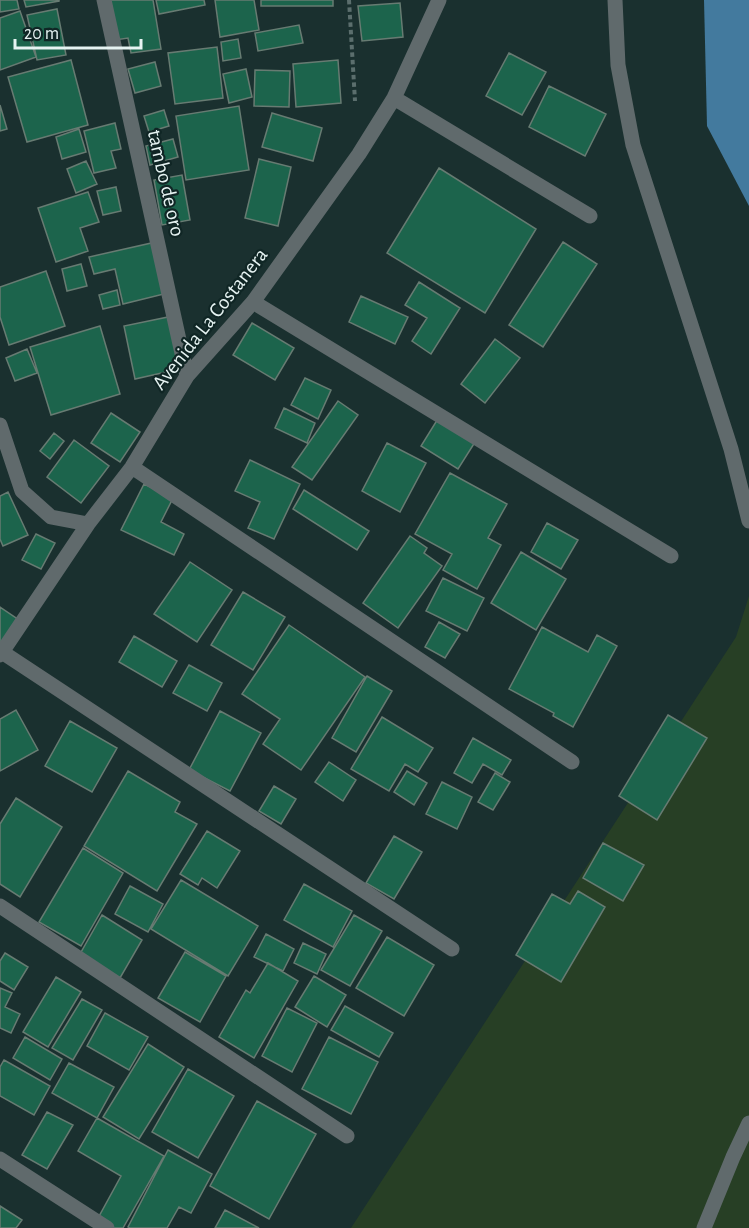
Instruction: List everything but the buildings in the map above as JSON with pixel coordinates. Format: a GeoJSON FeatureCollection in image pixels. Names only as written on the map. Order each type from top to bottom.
{"type":"FeatureCollection","features":[{"type":"Feature","properties":{"kind":"street","name":"tambo de oro"},"geometry":{"type":"LineString","coordinates":[[104,0],[187,376]]}},
{"type":"Feature","properties":{"kind":"street","name":"Avenida La Costanera"},"geometry":{"type":"LineString","coordinates":[[1,653],[88,524],[132,467],[187,376],[253,302],[359,154],[393,98],[439,0]]}},
{"type":"Feature","properties":{"kind":"street"},"geometry":{"type":"LineString","coordinates":[[615,0],[618,65],[633,145],[731,449],[749,521]]}},
{"type":"Feature","properties":{"kind":"street"},"geometry":{"type":"LineString","coordinates":[[393,98],[590,216]]}},
{"type":"Feature","properties":{"kind":"street"},"geometry":{"type":"LineString","coordinates":[[253,302],[671,556]]}},
{"type":"Feature","properties":{"kind":"street"},"geometry":{"type":"LineString","coordinates":[[0,425],[22,491],[51,517],[88,524]]}},
{"type":"Feature","properties":{"kind":"street"},"geometry":{"type":"LineString","coordinates":[[132,467],[573,762]]}},
{"type":"Feature","properties":{"kind":"street"},"geometry":{"type":"LineString","coordinates":[[1,653],[452,949]]}},
{"type":"Feature","properties":{"kind":"street"},"geometry":{"type":"LineString","coordinates":[[0,906],[347,1136]]}},
{"type":"Feature","properties":{"kind":"street"},"geometry":{"type":"LineString","coordinates":[[704,1228],[749,1123]]}},
{"type":"Feature","properties":{"kind":"street"},"geometry":{"type":"LineString","coordinates":[[0,1158],[107,1228]]}},
{"type":"Feature","properties":{"kind":"path"},"geometry":{"type":"LineString","coordinates":[[349,0],[359,154]]}},
{"type":"Feature","properties":{"kind":"green space"},"geometry":{"type":"Polygon","coordinates":[[[749,596],[749,1228],[351,1228],[736,637],[749,596]]]}},
{"type":"Feature","properties":{"kind":"water"},"geometry":{"type":"Polygon","coordinates":[[[704,0],[749,0],[749,206],[707,126],[704,0]]]}}]}
